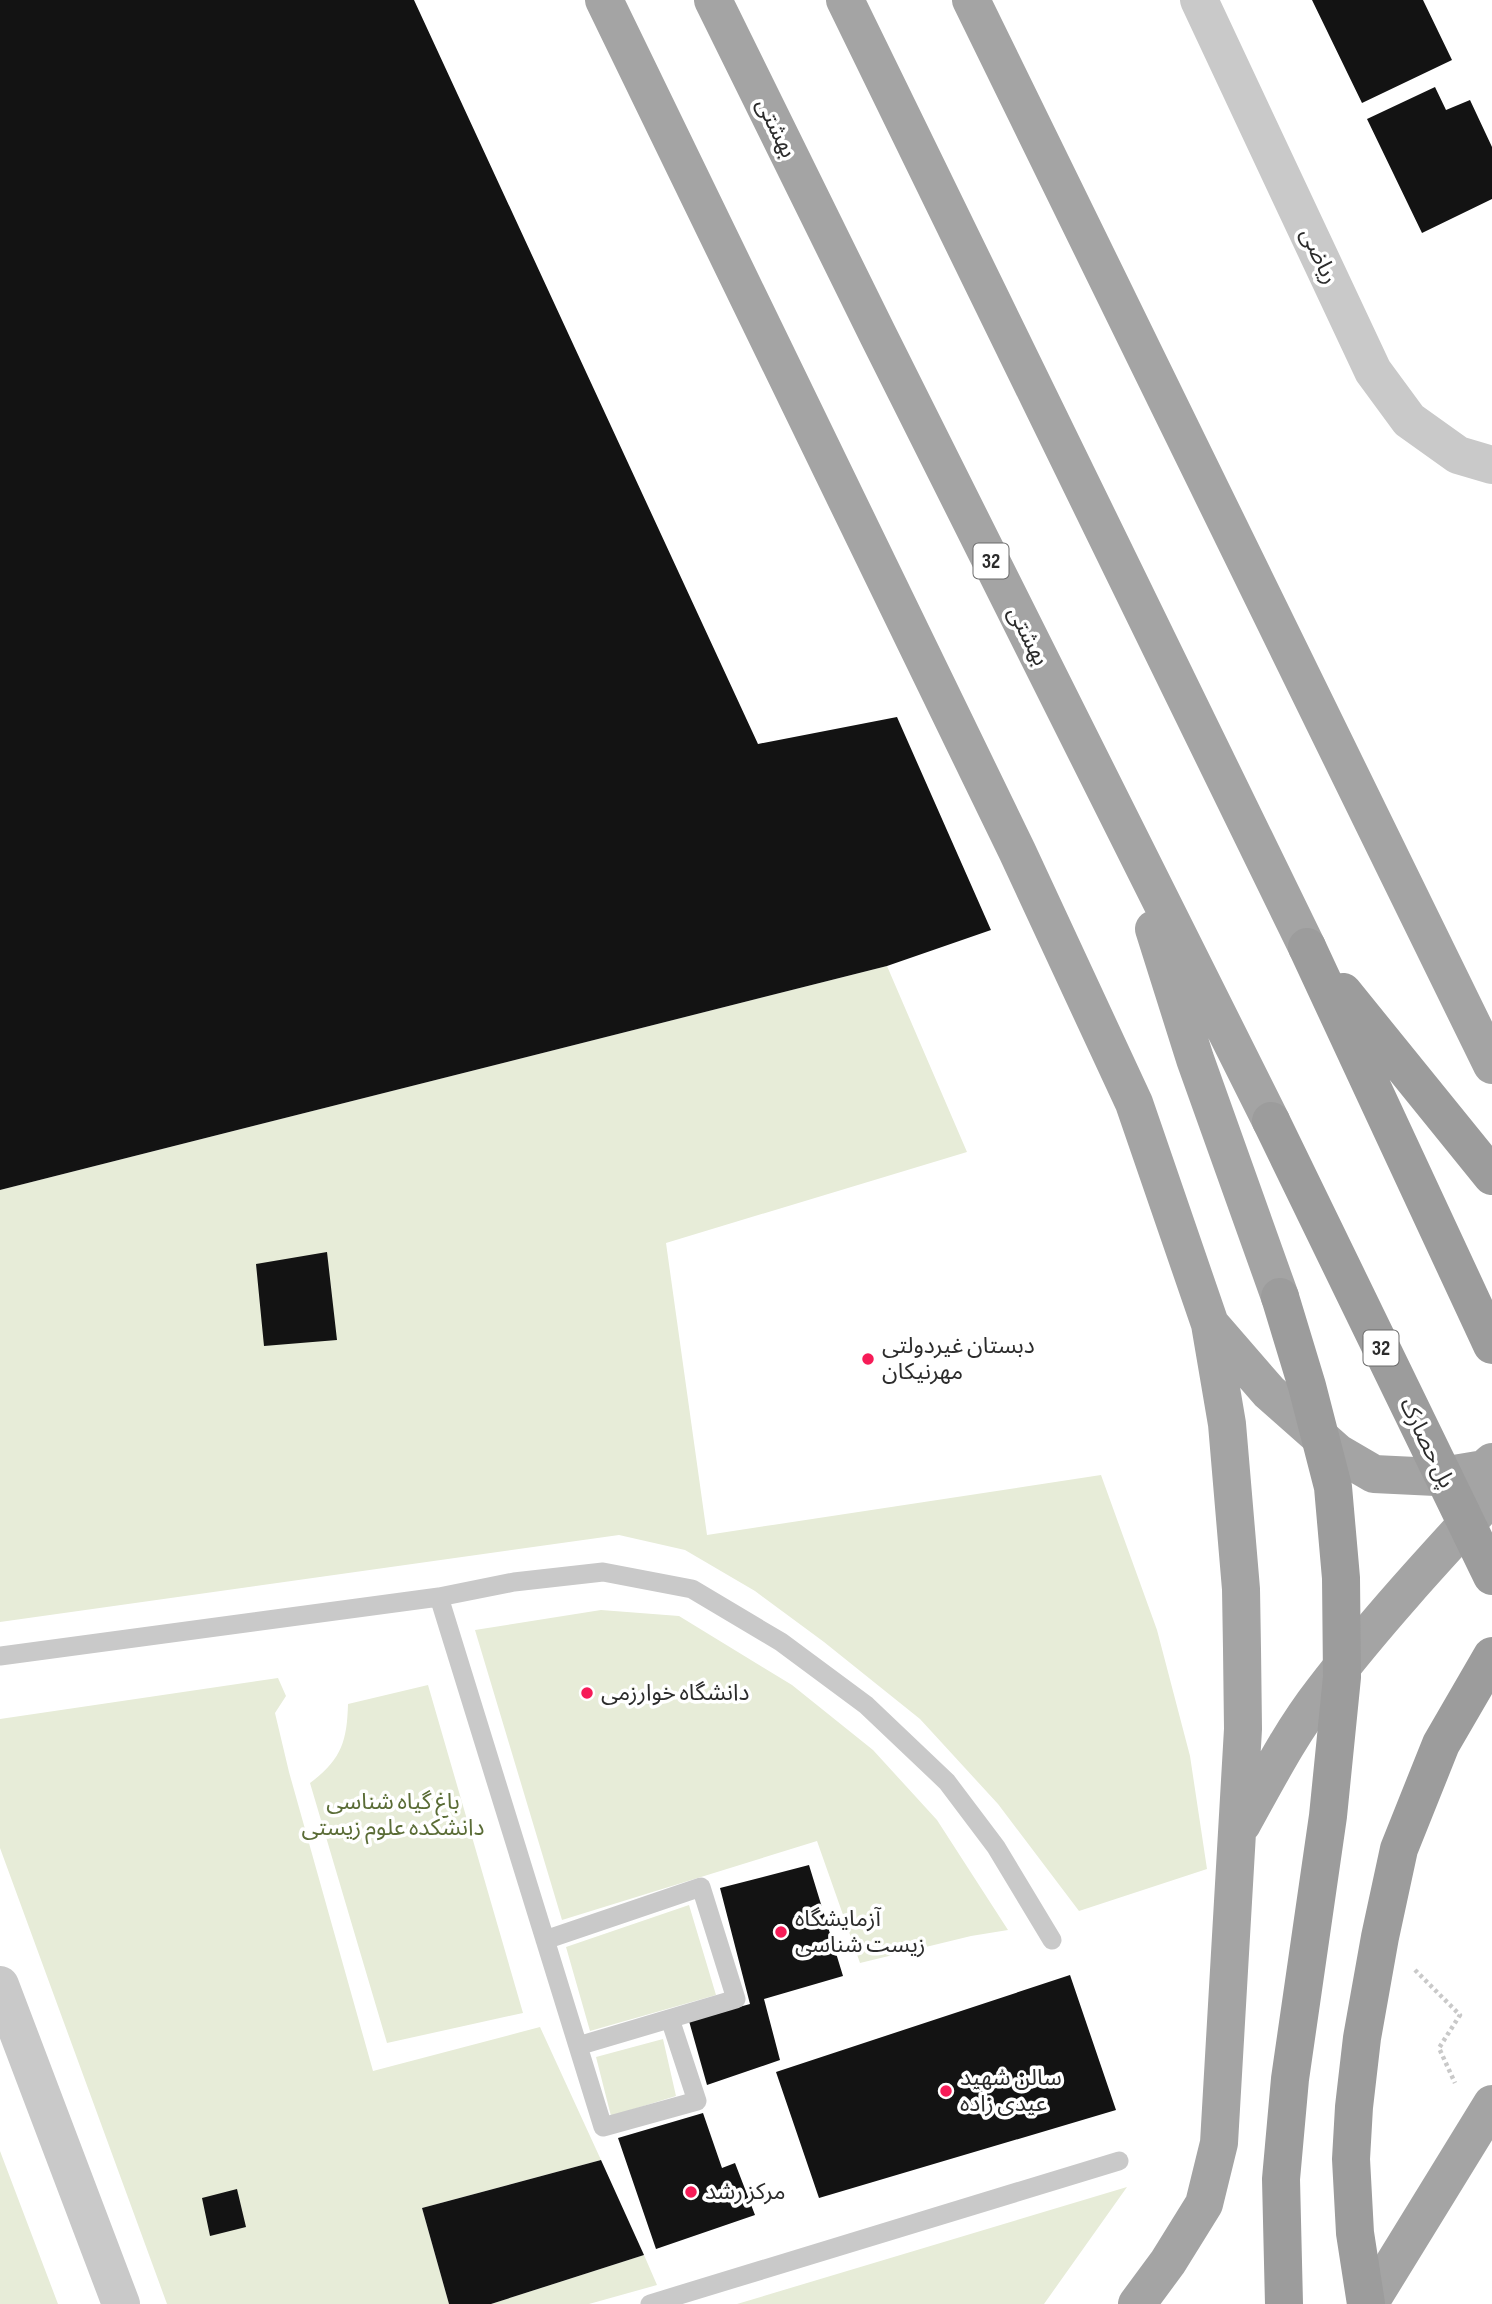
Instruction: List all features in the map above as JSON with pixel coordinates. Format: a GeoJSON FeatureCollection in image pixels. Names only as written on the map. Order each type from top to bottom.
{"type":"FeatureCollection","features":[{"type":"Feature","properties":{"kind":"highway"},"geometry":{"type":"LineString","coordinates":[[1307,947],[1492,1176]]}},
{"type":"Feature","properties":{"kind":"highway"},"geometry":{"type":"LineString","coordinates":[[1307,947],[1492,1345]]}},
{"type":"Feature","properties":{"kind":"highway","name":"پل حصارک"},"geometry":{"type":"LineString","coordinates":[[1271,1121],[1492,1576]]}},
{"type":"Feature","properties":{"kind":"highway"},"geometry":{"type":"LineString","coordinates":[[1280,1297],[1333,1487],[1341,1578],[1342,1664],[1328,1816],[1290,2079],[1281,2179],[1284,2304]]}},
{"type":"Feature","properties":{"kind":"highway"},"geometry":{"type":"LineString","coordinates":[[1367,2304],[1355,2233],[1351,2159],[1353,2107],[1362,2038],[1380,1937],[1399,1849],[1440,1744],[1492,1656]]}},
{"type":"Feature","properties":{"kind":"main road"},"geometry":{"type":"LineString","coordinates":[[604,0],[1017,851],[1134,1103],[1210,1324],[1227,1424],[1241,1590],[1243,1729],[1220,2143],[1204,2204],[1168,2262],[1137,2304]]}},
{"type":"Feature","properties":{"kind":"main road","name":"بهشتى"},"geometry":{"type":"LineString","coordinates":[[713,0],[1271,1121]]}},
{"type":"Feature","properties":{"kind":"main road"},"geometry":{"type":"LineString","coordinates":[[845,0],[1307,947]]}},
{"type":"Feature","properties":{"kind":"main road"},"geometry":{"type":"LineString","coordinates":[[971,0],[1492,1065]]}},
{"type":"Feature","properties":{"kind":"main road"},"geometry":{"type":"LineString","coordinates":[[1119,817],[1195,1059],[1280,1297]]}},
{"type":"Feature","properties":{"kind":"main road"},"geometry":{"type":"LineString","coordinates":[[1210,1324],[1269,1392],[1338,1453],[1374,1474],[1436,1477],[1484,1469],[1492,1462]]}},
{"type":"Feature","properties":{"kind":"main road"},"geometry":{"type":"LineString","coordinates":[[1238,1831],[1285,1746],[1323,1691],[1417,1579],[1492,1496]]}},
{"type":"Feature","properties":{"kind":"main road"},"geometry":{"type":"LineString","coordinates":[[1367,2304],[1476,2099]]}},
{"type":"Feature","properties":{"kind":"street","name":"ریاضی"},"geometry":{"type":"LineString","coordinates":[[1199,0],[1373,371],[1409,420],[1458,454],[1492,465]]}},
{"type":"Feature","properties":{"kind":"street"},"geometry":{"type":"LineString","coordinates":[[0,1985],[121,2304]]}},
{"type":"Feature","properties":{"kind":"lane"},"geometry":{"type":"LineString","coordinates":[[0,1656],[439,1597],[514,1582],[603,1572],[692,1589],[781,1642],[866,1705],[947,1782],[996,1847],[1052,1940]]}},
{"type":"Feature","properties":{"kind":"lane"},"geometry":{"type":"LineString","coordinates":[[439,1597],[603,2127],[696,2101],[670,2020]]}},
{"type":"Feature","properties":{"kind":"lane"},"geometry":{"type":"LineString","coordinates":[[545,1940],[701,1887],[736,1999],[578,2046]]}},
{"type":"Feature","properties":{"kind":"lane"},"geometry":{"type":"LineString","coordinates":[[650,2304],[1119,2161]]}},
{"type":"Feature","properties":{"kind":"path"},"geometry":{"type":"LineString","coordinates":[[1380,1937],[1460,2014],[1439,2048],[1476,2099]]}},
{"type":"Feature","properties":{"kind":"green space"},"geometry":{"type":"Polygon","coordinates":[[[887,966],[967,1152],[666,1243],[707,1535],[1101,1475],[1157,1630],[1190,1756],[1207,1869],[1079,1911],[998,1804],[920,1719],[755,1591],[685,1550],[619,1535],[0,1622],[0,1190],[887,966]]]}},
{"type":"Feature","properties":{"kind":"green space"},"geometry":{"type":"Polygon","coordinates":[[[601,1610],[679,1616],[792,1685],[873,1750],[937,1820],[1008,1930],[971,1936],[860,1963],[817,1841],[562,1920],[475,1630],[601,1610]]]}},
{"type":"Feature","properties":{"kind":"green space"},"geometry":{"type":"Polygon","coordinates":[[[278,1678],[286,1696],[275,1713],[289,1772],[373,2071],[540,2027],[601,2160],[422,2208],[449,2304],[167,2304],[0,1848],[0,1719],[278,1678]]]}},
{"type":"Feature","properties":{"kind":"green space","name":"باغ گیاه شناسی دانشکده علوم زیستی"},"geometry":{"type":"Polygon","coordinates":[[[428,1685],[523,2013],[387,2043],[310,1783],[329,1766],[340,1749],[346,1729],[348,1704],[428,1685]]]}},
{"type":"Feature","properties":{"kind":"green space"},"geometry":{"type":"Polygon","coordinates":[[[689,1905],[716,1995],[590,2031],[566,1947],[689,1905]]]}},
{"type":"Feature","properties":{"kind":"green space"},"geometry":{"type":"Polygon","coordinates":[[[663,2039],[676,2096],[611,2116],[596,2057],[663,2039]]]}},
{"type":"Feature","properties":{"kind":"green space"},"geometry":{"type":"Polygon","coordinates":[[[0,2151],[58,2304],[0,2304],[0,2151]]]}},
{"type":"Feature","properties":{"kind":"green space"},"geometry":{"type":"Polygon","coordinates":[[[1127,2187],[1044,2304],[737,2304],[1127,2187]]]}},
{"type":"Feature","properties":{"kind":"green space"},"geometry":{"type":"Polygon","coordinates":[[[644,2255],[657,2285],[589,2304],[491,2304],[644,2255]]]}},
{"type":"Feature","properties":{"kind":"building"},"geometry":{"type":"Polygon","coordinates":[[[0,0],[414,0],[758,744],[897,717],[991,930],[887,966],[0,1190],[0,0]]]}},
{"type":"Feature","properties":{"kind":"building"},"geometry":{"type":"Polygon","coordinates":[[[1312,0],[1423,0],[1452,60],[1362,103],[1312,0]]]}},
{"type":"Feature","properties":{"kind":"building"},"geometry":{"type":"Polygon","coordinates":[[[1435,87],[1446,110],[1470,100],[1492,147],[1492,199],[1422,233],[1367,119],[1435,87]]]}},
{"type":"Feature","properties":{"kind":"building"},"geometry":{"type":"Polygon","coordinates":[[[327,1252],[337,1340],[264,1346],[256,1264],[327,1252]]]}},
{"type":"Feature","properties":{"kind":"building","name":"آزمایشگاه زیست شناسی"},"geometry":{"type":"Polygon","coordinates":[[[809,1865],[843,1976],[764,1999],[780,2060],[707,2085],[689,2021],[750,2004],[720,1888],[809,1865]]]}},
{"type":"Feature","properties":{"kind":"building","name":"سالن شهید عیدی زاده"},"geometry":{"type":"Polygon","coordinates":[[[1070,1975],[1116,2110],[819,2198],[776,2072],[1070,1975]]]}},
{"type":"Feature","properties":{"kind":"building","name":"مرکز رشد"},"geometry":{"type":"Polygon","coordinates":[[[703,2113],[722,2168],[735,2163],[755,2215],[656,2249],[618,2138],[703,2113]]]}},
{"type":"Feature","properties":{"kind":"building"},"geometry":{"type":"Polygon","coordinates":[[[601,2160],[644,2255],[491,2304],[449,2304],[422,2208],[601,2160]]]}},
{"type":"Feature","properties":{"kind":"building"},"geometry":{"type":"Polygon","coordinates":[[[237,2189],[246,2227],[210,2236],[202,2198],[237,2189]]]}},
{"type":"Feature","properties":{"kind":"place","name":"دبستان غیردولتی مهرنیکان"},"geometry":{"type":"Point","coordinates":[868,1359]}},
{"type":"Feature","properties":{"kind":"place","name":"دانشگاه خوارزمی"},"geometry":{"type":"Point","coordinates":[587,1693]}},
{"type":"Feature","properties":{"kind":"place","name":"آزمایشگاه زیست شناسی"},"geometry":{"type":"Point","coordinates":[781,1932]}},
{"type":"Feature","properties":{"kind":"place","name":"سالن شهید عیدی زاده"},"geometry":{"type":"Point","coordinates":[946,2091]}},
{"type":"Feature","properties":{"kind":"place","name":"مرکز رشد"},"geometry":{"type":"Point","coordinates":[691,2192]}}]}
